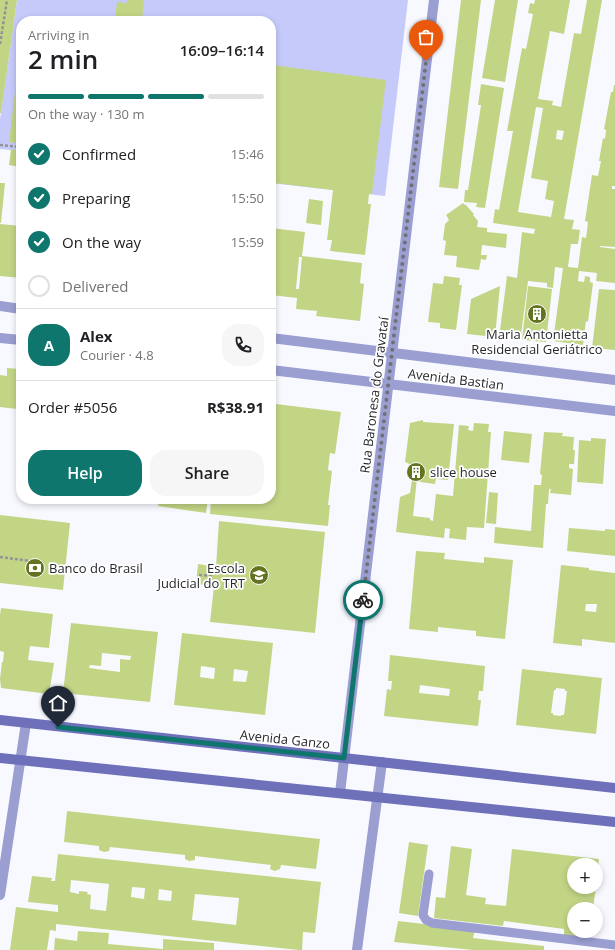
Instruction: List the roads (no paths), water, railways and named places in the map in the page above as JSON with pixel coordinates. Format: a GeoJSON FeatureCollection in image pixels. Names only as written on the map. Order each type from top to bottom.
{"type":"FeatureCollection","features":[{"type":"Feature","properties":{"kind":"street","name":"Rua Baronesa do Gravataí"},"geometry":{"type":"LineString","coordinates":[[340,793],[434,0]]}},
{"type":"Feature","properties":{"kind":"street"},"geometry":{"type":"LineString","coordinates":[[0,306],[16,308]]}},
{"type":"Feature","properties":{"kind":"street"},"geometry":{"type":"LineString","coordinates":[[0,338],[16,340]]}},
{"type":"Feature","properties":{"kind":"street","name":"Avenida Bastian"},"geometry":{"type":"LineString","coordinates":[[276,339],[615,380]]}},
{"type":"Feature","properties":{"kind":"street","name":"Avenida Bastian"},"geometry":{"type":"LineString","coordinates":[[276,371],[615,411]]}},
{"type":"Feature","properties":{"kind":"street","name":"Avenida Ganzo"},"geometry":{"type":"LineString","coordinates":[[0,720],[615,788]]}},
{"type":"Feature","properties":{"kind":"street"},"geometry":{"type":"LineString","coordinates":[[0,895],[26,723]]}},
{"type":"Feature","properties":{"kind":"street"},"geometry":{"type":"LineString","coordinates":[[0,758],[615,822]]}},
{"type":"Feature","properties":{"kind":"street"},"geometry":{"type":"LineString","coordinates":[[357,950],[382,762]]}},
{"type":"Feature","properties":{"kind":"lane"},"geometry":{"type":"LineString","coordinates":[[429,874],[423,915],[426,920],[432,923],[615,945]]}},
{"type":"Feature","properties":{"kind":"place","name":"Maria Antonietta Residencial Geriátrico"},"geometry":{"type":"Point","coordinates":[537,314]}},
{"type":"Feature","properties":{"kind":"place","name":"slice house"},"geometry":{"type":"Point","coordinates":[416,472]}},
{"type":"Feature","properties":{"kind":"place","name":"Banco do Brasil"},"geometry":{"type":"Point","coordinates":[35,568]}},
{"type":"Feature","properties":{"kind":"place","name":"Escola Judicial do TRT"},"geometry":{"type":"Point","coordinates":[259,575]}}]}
